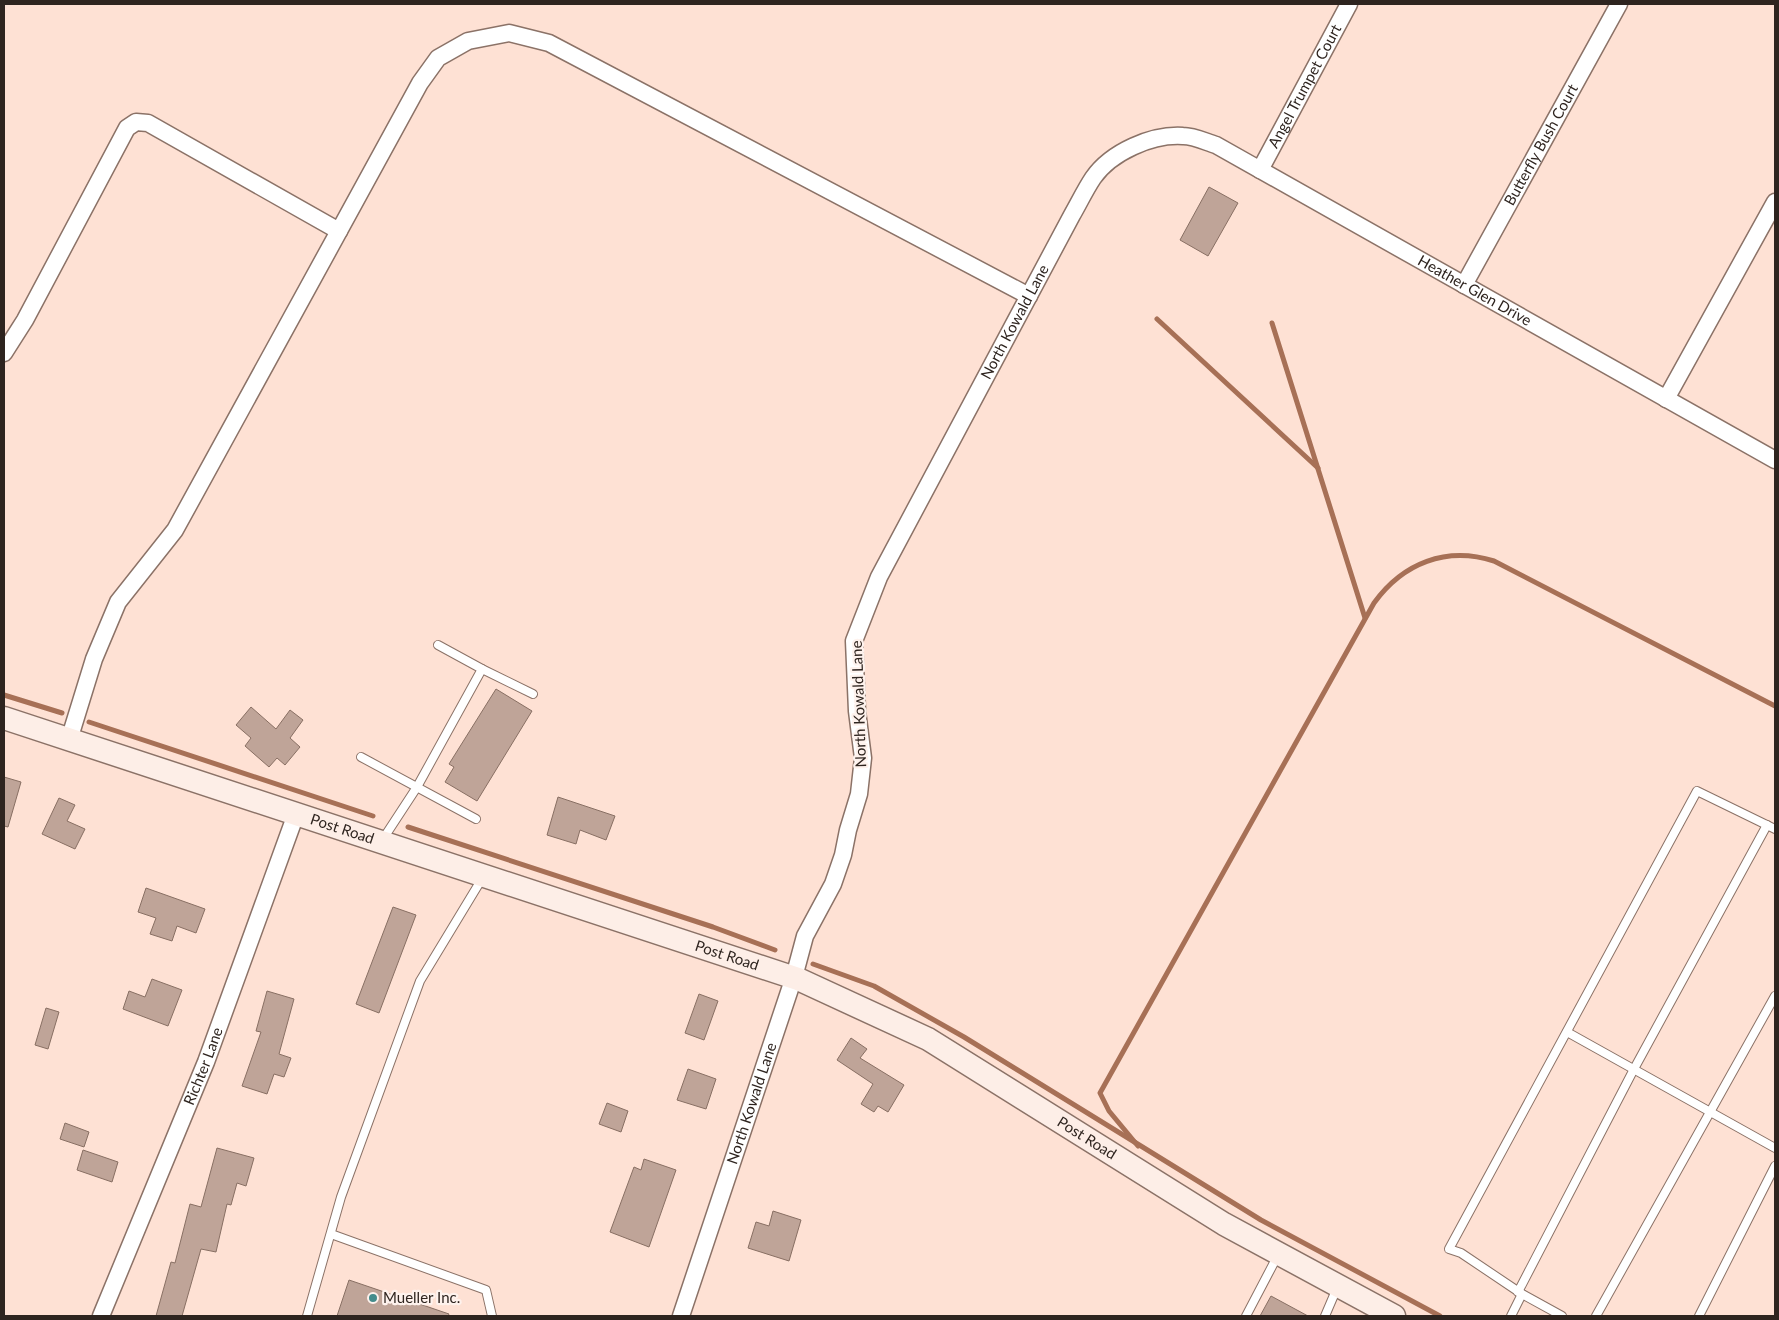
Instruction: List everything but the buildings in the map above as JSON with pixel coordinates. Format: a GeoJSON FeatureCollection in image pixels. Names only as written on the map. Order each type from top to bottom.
{"type":"FeatureCollection","features":[{"type":"Feature","properties":{"kind":"street","name":"Angel Trumpet Court"},"geometry":{"type":"LineString","coordinates":[[1260,170],[1349,4]]}},
{"type":"Feature","properties":{"kind":"street","name":"Butterfly Bush Court"},"geometry":{"type":"LineString","coordinates":[[1464,285],[1619,4]]}},
{"type":"Feature","properties":{"kind":"street"},"geometry":{"type":"LineString","coordinates":[[69,740],[94,659],[118,602],[175,530],[420,83],[438,58],[468,41],[509,33],[549,42],[1029,296]]}},
{"type":"Feature","properties":{"kind":"street"},"geometry":{"type":"LineString","coordinates":[[4,354],[25,320],[127,128],[136,122],[148,123],[339,231]]}},
{"type":"Feature","properties":{"kind":"street","name":"Heather Glen Drive"},"geometry":{"type":"LineString","coordinates":[[1170,136],[1185,136],[1216,145],[1775,460]]}},
{"type":"Feature","properties":{"kind":"street","name":"North Kowald Lane"},"geometry":{"type":"LineString","coordinates":[[682,1316],[794,977],[805,936],[836,877],[859,794],[863,758],[856,711],[854,641],[879,577],[1093,178],[1108,161],[1140,144],[1170,136]]}},
{"type":"Feature","properties":{"kind":"street"},"geometry":{"type":"LineString","coordinates":[[1666,399],[1775,202]]}},
{"type":"Feature","properties":{"kind":"street","name":"Post Road"},"geometry":{"type":"LineString","coordinates":[[4,718],[794,977],[928,1039],[1224,1224],[1394,1316]]}},
{"type":"Feature","properties":{"kind":"street","name":"Richter Lane"},"geometry":{"type":"LineString","coordinates":[[101,1316],[203,1070],[296,814]]}},
{"type":"Feature","properties":{"kind":"lane"},"geometry":{"type":"LineString","coordinates":[[438,645],[534,694]]}},
{"type":"Feature","properties":{"kind":"lane"},"geometry":{"type":"LineString","coordinates":[[382,841],[417,787],[482,669]]}},
{"type":"Feature","properties":{"kind":"lane"},"geometry":{"type":"LineString","coordinates":[[361,757],[476,819]]}},
{"type":"Feature","properties":{"kind":"lane"},"geometry":{"type":"LineString","coordinates":[[1562,1316],[1520,1293],[1461,1253],[1449,1249],[1697,791],[1775,829]]}},
{"type":"Feature","properties":{"kind":"lane"},"geometry":{"type":"LineString","coordinates":[[1511,1316],[1520,1293],[1634,1069],[1767,825]]}},
{"type":"Feature","properties":{"kind":"lane"},"geometry":{"type":"LineString","coordinates":[[308,1316],[341,1198],[420,981],[484,875]]}},
{"type":"Feature","properties":{"kind":"lane"},"geometry":{"type":"LineString","coordinates":[[1596,1316],[1775,996]]}},
{"type":"Feature","properties":{"kind":"lane"},"geometry":{"type":"LineString","coordinates":[[1567,1032],[1775,1148]]}},
{"type":"Feature","properties":{"kind":"lane"},"geometry":{"type":"LineString","coordinates":[[1699,1316],[1775,1166]]}},
{"type":"Feature","properties":{"kind":"lane"},"geometry":{"type":"LineString","coordinates":[[331,1234],[486,1290],[492,1316]]}},
{"type":"Feature","properties":{"kind":"lane"},"geometry":{"type":"LineString","coordinates":[[1246,1316],[1279,1254]]}},
{"type":"Feature","properties":{"kind":"lane"},"geometry":{"type":"LineString","coordinates":[[1325,1316],[1338,1286]]}},
{"type":"Feature","properties":{"kind":"waterway"},"geometry":{"type":"LineString","coordinates":[[1157,319],[1318,468]]}},
{"type":"Feature","properties":{"kind":"waterway"},"geometry":{"type":"LineString","coordinates":[[1272,323],[1365,618]]}},
{"type":"Feature","properties":{"kind":"waterway"},"geometry":{"type":"LineString","coordinates":[[1138,1146],[1109,1111],[1100,1093],[1374,603],[1398,577],[1427,561],[1443,557],[1476,557],[1494,561],[1775,706]]}},
{"type":"Feature","properties":{"kind":"waterway"},"geometry":{"type":"LineString","coordinates":[[4,695],[62,713]]}},
{"type":"Feature","properties":{"kind":"waterway"},"geometry":{"type":"LineString","coordinates":[[89,722],[373,816]]}},
{"type":"Feature","properties":{"kind":"waterway"},"geometry":{"type":"LineString","coordinates":[[408,827],[713,927],[775,950]]}},
{"type":"Feature","properties":{"kind":"waterway"},"geometry":{"type":"LineString","coordinates":[[813,964],[874,986],[964,1037],[1261,1220],[1440,1316]]}},
{"type":"Feature","properties":{"kind":"place","name":"Mueller Inc."},"geometry":{"type":"Point","coordinates":[373,1298]}}]}
